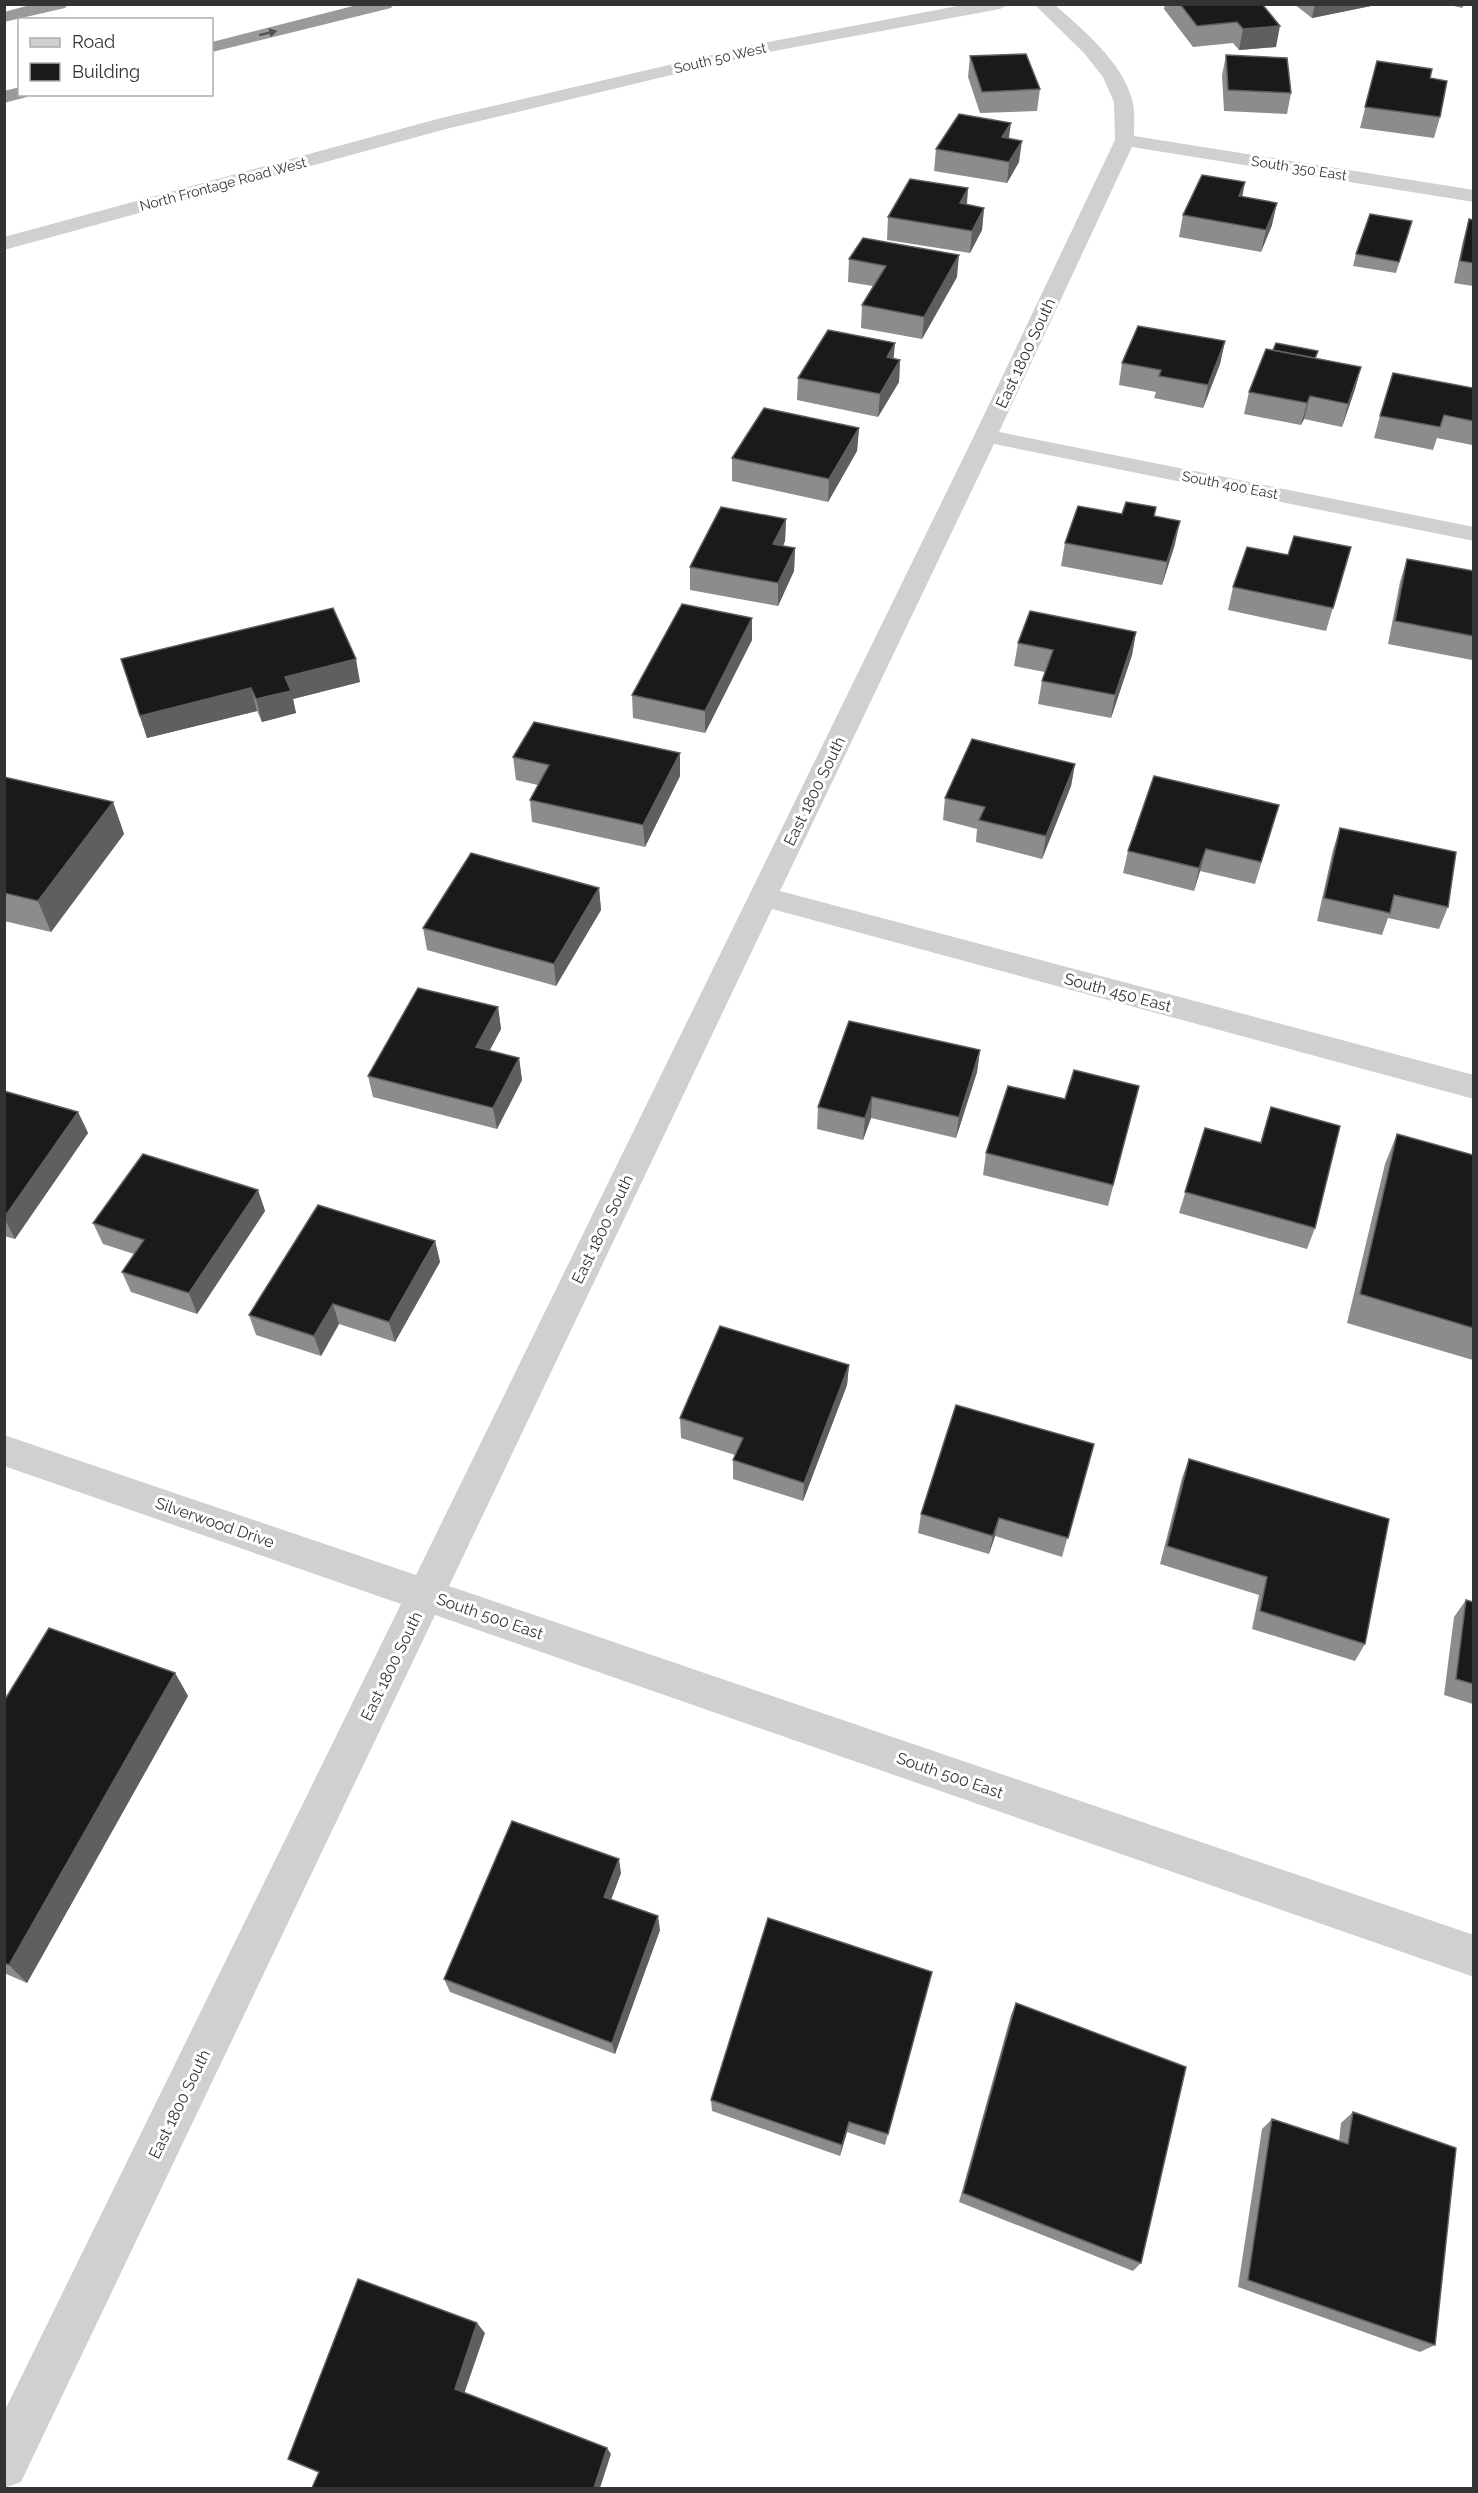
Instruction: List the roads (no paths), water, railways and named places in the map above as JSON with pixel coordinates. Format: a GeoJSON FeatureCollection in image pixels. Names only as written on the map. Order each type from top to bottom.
{"type":"FeatureCollection","features":[{"type":"Feature","properties":{"kind":"highway"},"geometry":{"type":"LineString","coordinates":[[4,17],[59,4]]}},
{"type":"Feature","properties":{"kind":"highway"},"geometry":{"type":"LineString","coordinates":[[213,47],[386,4]]}},
{"type":"Feature","properties":{"kind":"street","name":"South 50 West"},"geometry":{"type":"LineString","coordinates":[[441,124],[763,48],[1000,4]]}},
{"type":"Feature","properties":{"kind":"street","name":"East 1800 South"},"geometry":{"type":"LineString","coordinates":[[4,2465],[986,436],[1125,140],[1123,100],[1104,66],[1076,34],[1043,4]]}},
{"type":"Feature","properties":{"kind":"street","name":"North Frontage Road West"},"geometry":{"type":"LineString","coordinates":[[4,244],[441,124]]}},
{"type":"Feature","properties":{"kind":"street","name":"South 350 East"},"geometry":{"type":"LineString","coordinates":[[1125,140],[1473,196]]}},
{"type":"Feature","properties":{"kind":"street","name":"South 400 East"},"geometry":{"type":"LineString","coordinates":[[986,436],[1473,534]]}},
{"type":"Feature","properties":{"kind":"street","name":"South 450 East"},"geometry":{"type":"LineString","coordinates":[[763,897],[1473,1087]]}},
{"type":"Feature","properties":{"kind":"street","name":"Silverwood Drive"},"geometry":{"type":"LineString","coordinates":[[4,1450],[426,1593]]}},
{"type":"Feature","properties":{"kind":"street","name":"South 500 East"},"geometry":{"type":"LineString","coordinates":[[426,1593],[1473,1956]]}}]}
